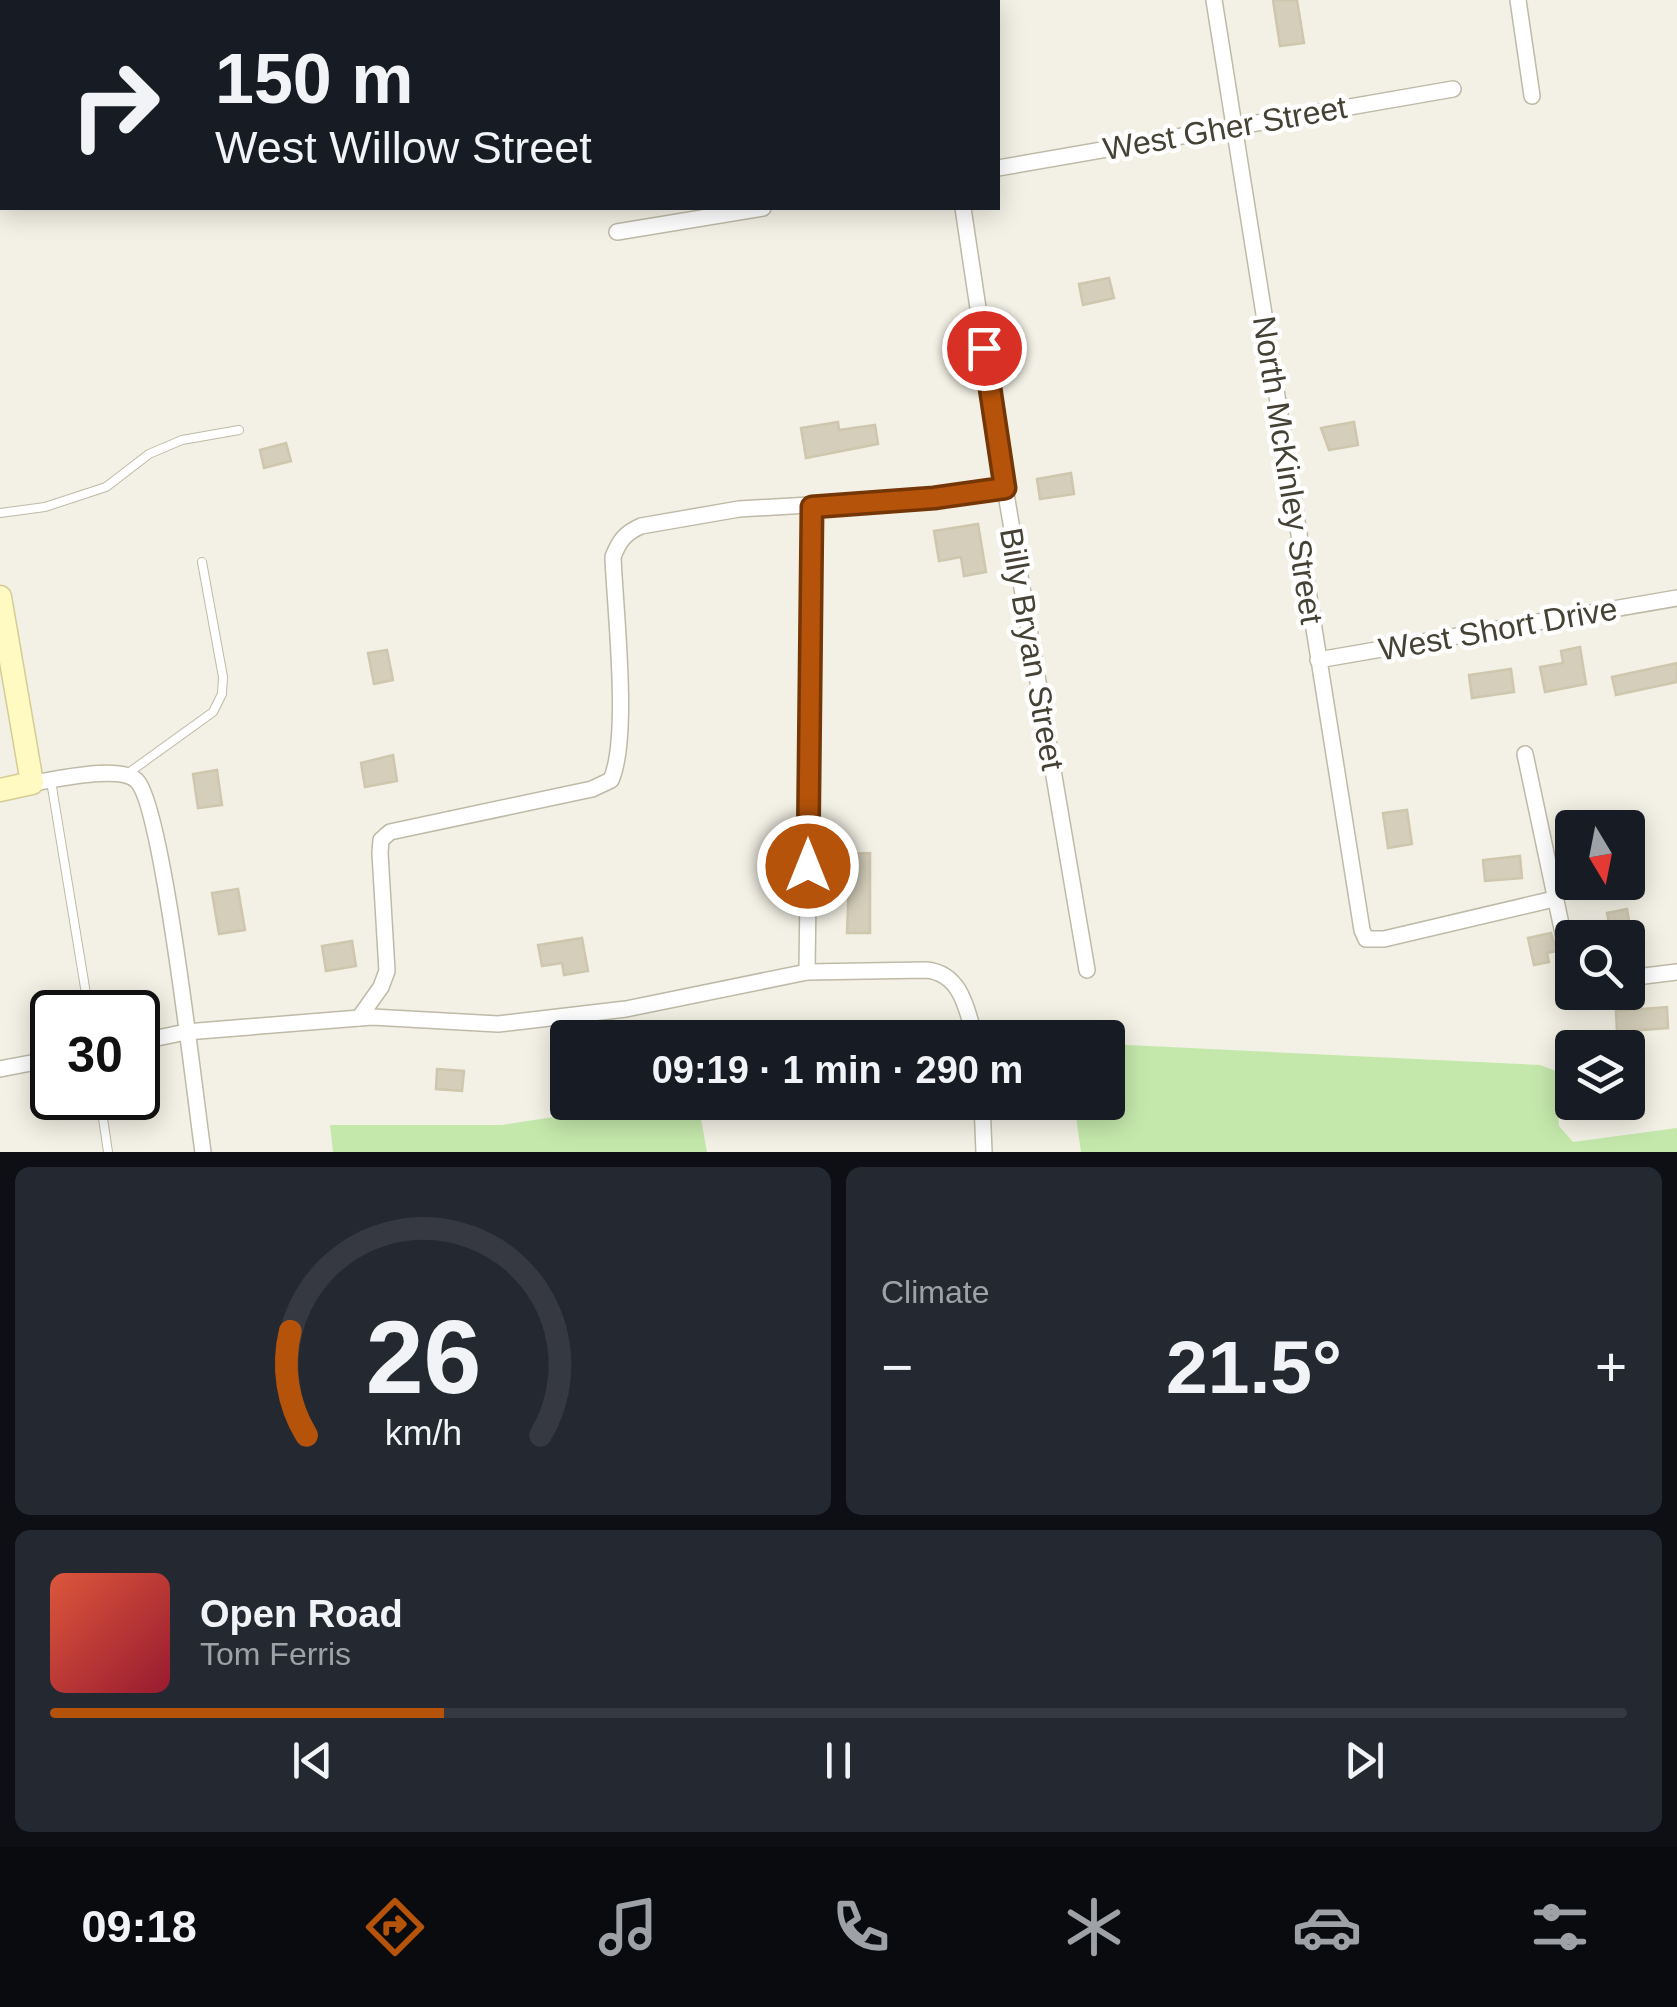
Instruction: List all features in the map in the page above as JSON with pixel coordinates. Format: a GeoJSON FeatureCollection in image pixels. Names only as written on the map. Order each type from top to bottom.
{"type":"FeatureCollection","features":[{"type":"Feature","properties":{"kind":"street","name":"North McKinley Street"},"geometry":{"type":"LineString","coordinates":[[1214,0],[1359,918],[1366,938],[1384,939],[1554,899]]}},
{"type":"Feature","properties":{"kind":"street"},"geometry":{"type":"LineString","coordinates":[[1518,0],[1532,96]]}},
{"type":"Feature","properties":{"kind":"street","name":"West Gher Street"},"geometry":{"type":"LineString","coordinates":[[1000,168],[1453,88]]}},
{"type":"Feature","properties":{"kind":"street"},"geometry":{"type":"LineString","coordinates":[[616,232],[752,210]]}},
{"type":"Feature","properties":{"kind":"street","name":"Billy Bryan Street"},"geometry":{"type":"LineString","coordinates":[[963,210],[1005,488],[1087,970]]}},
{"type":"Feature","properties":{"kind":"street"},"geometry":{"type":"LineString","coordinates":[[359,1018],[387,970],[381,840],[390,832],[592,788],[611,780],[618,763],[620,712],[613,557],[618,542],[641,526],[739,509],[934,498],[1005,488]]}},
{"type":"Feature","properties":{"kind":"street"},"geometry":{"type":"LineString","coordinates":[[807,972],[812,507]]}},
{"type":"Feature","properties":{"kind":"street"},"geometry":{"type":"LineString","coordinates":[[0,598],[42,782]]}},
{"type":"Feature","properties":{"kind":"street","name":"West Short Drive"},"geometry":{"type":"LineString","coordinates":[[1318,660],[1677,598]]}},
{"type":"Feature","properties":{"kind":"street"},"geometry":{"type":"LineString","coordinates":[[1524,754],[1559,920]]}},
{"type":"Feature","properties":{"kind":"street"},"geometry":{"type":"LineString","coordinates":[[0,790],[115,773],[136,780],[148,796],[203,1152]]}},
{"type":"Feature","properties":{"kind":"street"},"geometry":{"type":"LineString","coordinates":[[160,1037],[359,1018],[498,1024],[626,1009],[807,972],[939,971],[955,983],[969,1020]]}},
{"type":"Feature","properties":{"kind":"street"},"geometry":{"type":"LineString","coordinates":[[1645,976],[1677,972]]}},
{"type":"Feature","properties":{"kind":"street"},"geometry":{"type":"LineString","coordinates":[[0,1070],[30,1064]]}},
{"type":"Feature","properties":{"kind":"street"},"geometry":{"type":"LineString","coordinates":[[983,1120],[984,1152]]}},
{"type":"Feature","properties":{"kind":"lane"},"geometry":{"type":"LineString","coordinates":[[0,513],[45,507],[106,487],[149,454],[182,440],[239,430]]}},
{"type":"Feature","properties":{"kind":"lane"},"geometry":{"type":"LineString","coordinates":[[127,774],[213,712],[222,694],[223,677],[202,562]]}},
{"type":"Feature","properties":{"kind":"lane"},"geometry":{"type":"LineString","coordinates":[[42,782],[85,990]]}},
{"type":"Feature","properties":{"kind":"lane"},"geometry":{"type":"LineString","coordinates":[[103,1120],[108,1152]]}},
{"type":"Feature","properties":{"kind":"green space"},"geometry":{"type":"Polygon","coordinates":[[[1125,1045],[1540,1065],[1555,1071],[1555,1120],[1573,1142],[1677,1128],[1677,1152],[1081,1152],[1076,1120],[1125,1120],[1125,1045]]]}},
{"type":"Feature","properties":{"kind":"green space"},"geometry":{"type":"Polygon","coordinates":[[[550,1118],[701,1120],[707,1152],[333,1152],[330,1125],[502,1125],[550,1118]]]}},
{"type":"Feature","properties":{"kind":"building"},"geometry":{"type":"Polygon","coordinates":[[[1273,0],[1297,0],[1304,43],[1280,46],[1273,0]]]}},
{"type":"Feature","properties":{"kind":"building"},"geometry":{"type":"Polygon","coordinates":[[[1109,278],[1114,298],[1083,305],[1079,284],[1109,278]]]}},
{"type":"Feature","properties":{"kind":"building"},"geometry":{"type":"Polygon","coordinates":[[[838,422],[839,430],[875,425],[878,444],[806,458],[801,428],[838,422]]]}},
{"type":"Feature","properties":{"kind":"building"},"geometry":{"type":"Polygon","coordinates":[[[1354,422],[1358,445],[1329,450],[1321,428],[1354,422]]]}},
{"type":"Feature","properties":{"kind":"building"},"geometry":{"type":"Polygon","coordinates":[[[286,443],[291,461],[264,468],[260,450],[286,443]]]}},
{"type":"Feature","properties":{"kind":"building"},"geometry":{"type":"Polygon","coordinates":[[[1071,473],[1074,494],[1040,499],[1037,479],[1071,473]]]}},
{"type":"Feature","properties":{"kind":"building"},"geometry":{"type":"Polygon","coordinates":[[[978,524],[986,572],[964,576],[961,557],[939,561],[934,531],[978,524]]]}},
{"type":"Feature","properties":{"kind":"building"},"geometry":{"type":"Polygon","coordinates":[[[1580,647],[1586,684],[1545,692],[1540,667],[1563,663],[1561,651],[1580,647]]]}},
{"type":"Feature","properties":{"kind":"building"},"geometry":{"type":"Polygon","coordinates":[[[387,650],[393,680],[374,684],[368,653],[387,650]]]}},
{"type":"Feature","properties":{"kind":"building"},"geometry":{"type":"Polygon","coordinates":[[[1677,663],[1677,682],[1616,695],[1612,677],[1677,663]]]}},
{"type":"Feature","properties":{"kind":"building"},"geometry":{"type":"Polygon","coordinates":[[[1511,669],[1514,692],[1472,698],[1469,675],[1511,669]]]}},
{"type":"Feature","properties":{"kind":"building"},"geometry":{"type":"Polygon","coordinates":[[[393,755],[397,781],[365,787],[361,763],[393,755]]]}},
{"type":"Feature","properties":{"kind":"building"},"geometry":{"type":"Polygon","coordinates":[[[217,770],[222,805],[198,808],[193,774],[217,770]]]}},
{"type":"Feature","properties":{"kind":"building"},"geometry":{"type":"Polygon","coordinates":[[[1407,810],[1412,844],[1388,848],[1383,813],[1407,810]]]}},
{"type":"Feature","properties":{"kind":"building"},"geometry":{"type":"Polygon","coordinates":[[[870,853],[870,933],[847,933],[850,854],[870,853]]]}},
{"type":"Feature","properties":{"kind":"building"},"geometry":{"type":"Polygon","coordinates":[[[1520,856],[1522,878],[1485,881],[1483,860],[1520,856]]]}},
{"type":"Feature","properties":{"kind":"building"},"geometry":{"type":"Polygon","coordinates":[[[238,889],[245,930],[219,934],[212,893],[238,889]]]}},
{"type":"Feature","properties":{"kind":"building"},"geometry":{"type":"Polygon","coordinates":[[[1627,909],[1629,920],[1608,920],[1607,913],[1627,909]]]}},
{"type":"Feature","properties":{"kind":"building"},"geometry":{"type":"Polygon","coordinates":[[[1551,933],[1555,951],[1547,953],[1549,962],[1534,965],[1528,938],[1551,933]]]}},
{"type":"Feature","properties":{"kind":"building"},"geometry":{"type":"Polygon","coordinates":[[[582,938],[588,971],[564,975],[562,963],[542,966],[538,945],[582,938]]]}},
{"type":"Feature","properties":{"kind":"building"},"geometry":{"type":"Polygon","coordinates":[[[352,941],[356,966],[326,971],[322,946],[352,941]]]}},
{"type":"Feature","properties":{"kind":"building"},"geometry":{"type":"Polygon","coordinates":[[[1667,1007],[1668,1028],[1617,1030],[1616,1011],[1667,1007]]]}},
{"type":"Feature","properties":{"kind":"building"},"geometry":{"type":"Polygon","coordinates":[[[437,1069],[464,1071],[462,1091],[436,1089],[437,1069]]]}},
{"type":"Feature","properties":{"kind":"route"},"geometry":{"type":"LineString","coordinates":[[808,866],[812,507],[1005,488],[984,348]]}}]}
